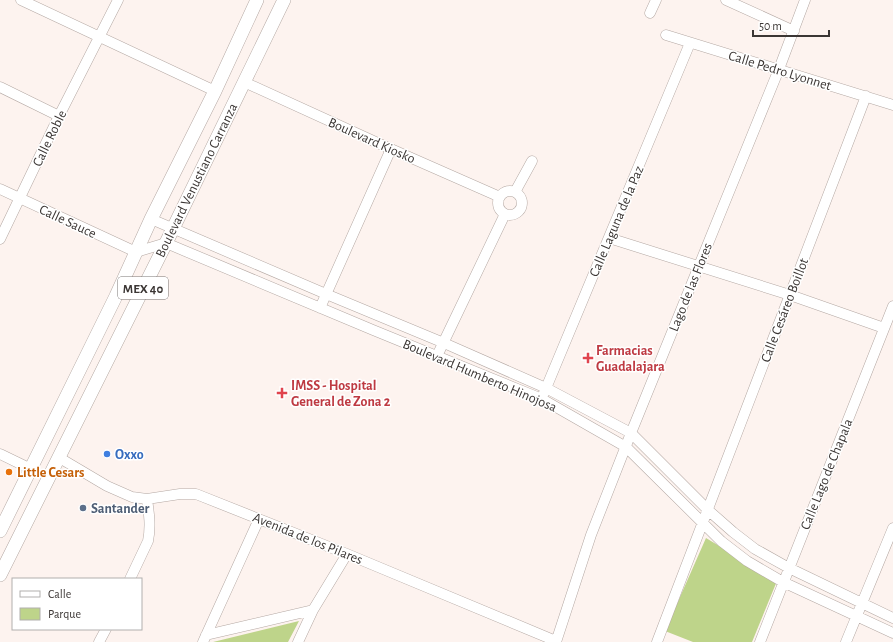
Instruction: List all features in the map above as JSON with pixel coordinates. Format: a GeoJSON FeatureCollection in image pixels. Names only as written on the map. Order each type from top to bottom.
{"type":"FeatureCollection","features":[{"type":"Feature","properties":{"kind":"main road","name":"Boulevard Venustiano Carranza"},"geometry":{"type":"LineString","coordinates":[[0,531],[116,296],[151,219],[215,91],[257,0]]}},
{"type":"Feature","properties":{"kind":"main road","name":"Boulevard Venustiano Carranza"},"geometry":{"type":"LineString","coordinates":[[0,575],[166,243],[284,0]]}},
{"type":"Feature","properties":{"kind":"street"},"geometry":{"type":"LineString","coordinates":[[21,0],[215,91]]}},
{"type":"Feature","properties":{"kind":"street","name":"Calle Roble"},"geometry":{"type":"LineString","coordinates":[[0,239],[59,116],[118,0]]}},
{"type":"Feature","properties":{"kind":"street"},"geometry":{"type":"LineString","coordinates":[[650,13],[656,0]]}},
{"type":"Feature","properties":{"kind":"street"},"geometry":{"type":"LineString","coordinates":[[726,0],[794,31]]}},
{"type":"Feature","properties":{"kind":"street","name":"Lago de las Flores"},"geometry":{"type":"LineString","coordinates":[[556,641],[591,535],[631,432],[779,69],[805,0]]}},
{"type":"Feature","properties":{"kind":"street","name":"Calle Pedro Lyonnet"},"geometry":{"type":"LineString","coordinates":[[666,35],[893,104]]}},
{"type":"Feature","properties":{"kind":"street","name":"Calle Laguna de la Paz"},"geometry":{"type":"LineString","coordinates":[[542,399],[690,43]]}},
{"type":"Feature","properties":{"kind":"street","name":"Boulevard Kiosko"},"geometry":{"type":"LineString","coordinates":[[244,82],[391,150],[500,197]]}},
{"type":"Feature","properties":{"kind":"street"},"geometry":{"type":"LineString","coordinates":[[0,86],[59,116]]}},
{"type":"Feature","properties":{"kind":"street","name":"Calle Cesáreo Boillot"},"geometry":{"type":"LineString","coordinates":[[657,642],[866,96]]}},
{"type":"Feature","properties":{"kind":"street"},"geometry":{"type":"LineString","coordinates":[[320,308],[391,150]]}},
{"type":"Feature","properties":{"kind":"street"},"geometry":{"type":"LineString","coordinates":[[515,192],[532,162]]}},
{"type":"Feature","properties":{"kind":"street","name":"Calle Sauce"},"geometry":{"type":"LineString","coordinates":[[0,189],[136,252]]}},
{"type":"Feature","properties":{"kind":"street"},"geometry":{"type":"LineString","coordinates":[[507,192],[515,192],[521,198],[522,206],[517,213],[513,215],[505,214],[499,207],[500,197],[507,192]]}},
{"type":"Feature","properties":{"kind":"street"},"geometry":{"type":"LineString","coordinates":[[437,356],[505,214]]}},
{"type":"Feature","properties":{"kind":"street","name":"Boulevard Humberto Hinojosa"},"geometry":{"type":"LineString","coordinates":[[151,219],[444,343],[546,388],[631,432],[708,510],[755,549],[789,568],[893,618]]}},
{"type":"Feature","properties":{"kind":"street"},"geometry":{"type":"LineString","coordinates":[[609,238],[790,295],[884,328]]}},
{"type":"Feature","properties":{"kind":"street"},"geometry":{"type":"LineString","coordinates":[[136,252],[166,243]]}},
{"type":"Feature","properties":{"kind":"street","name":"Boulevard Humberto Hinojosa"},"geometry":{"type":"LineString","coordinates":[[166,243],[542,399],[626,447],[721,541],[747,561],[783,582],[893,633]]}},
{"type":"Feature","properties":{"kind":"street"},"geometry":{"type":"LineString","coordinates":[[227,269],[234,255]]}},
{"type":"Feature","properties":{"kind":"street","name":"Calle Lago de Chapala"},"geometry":{"type":"LineString","coordinates":[[760,642],[893,306]]}},
{"type":"Feature","properties":{"kind":"street"},"geometry":{"type":"LineString","coordinates":[[0,454],[31,469]]}},
{"type":"Feature","properties":{"kind":"street","name":"Avenida de los Pilares"},"geometry":{"type":"LineString","coordinates":[[58,457],[122,493],[132,496],[147,499],[175,494],[196,494],[347,554],[556,641]]}},
{"type":"Feature","properties":{"kind":"street"},"geometry":{"type":"LineString","coordinates":[[130,578],[148,541],[150,524],[147,499]]}},
{"type":"Feature","properties":{"kind":"street"},"geometry":{"type":"LineString","coordinates":[[204,639],[259,519]]}},
{"type":"Feature","properties":{"kind":"street"},"geometry":{"type":"LineString","coordinates":[[846,642],[893,528]]}},
{"type":"Feature","properties":{"kind":"street"},"geometry":{"type":"LineString","coordinates":[[298,642],[313,610],[347,554]]}},
{"type":"Feature","properties":{"kind":"street"},"geometry":{"type":"LineString","coordinates":[[204,639],[313,610]]}},
{"type":"Feature","properties":{"kind":"street"},"geometry":{"type":"LineString","coordinates":[[99,642],[105,630]]}},
{"type":"Feature","properties":{"kind":"green space"},"geometry":{"type":"Polygon","coordinates":[[[706,538],[777,581],[752,642],[693,642],[665,631],[706,538]]]}},
{"type":"Feature","properties":{"kind":"green space"},"geometry":{"type":"Polygon","coordinates":[[[299,621],[288,642],[213,642],[299,621]]]}},
{"type":"Feature","properties":{"kind":"place","name":"Farmacias Guadalajara"},"geometry":{"type":"Point","coordinates":[588,358]}},
{"type":"Feature","properties":{"kind":"place","name":"IMSS - Hospital General de Zona 2"},"geometry":{"type":"Point","coordinates":[282,393]}},
{"type":"Feature","properties":{"kind":"place","name":"Oxxo"},"geometry":{"type":"Point","coordinates":[107,454]}},
{"type":"Feature","properties":{"kind":"place","name":"Little Cesars"},"geometry":{"type":"Point","coordinates":[9,472]}},
{"type":"Feature","properties":{"kind":"place","name":"Santander"},"geometry":{"type":"Point","coordinates":[83,508]}}]}
